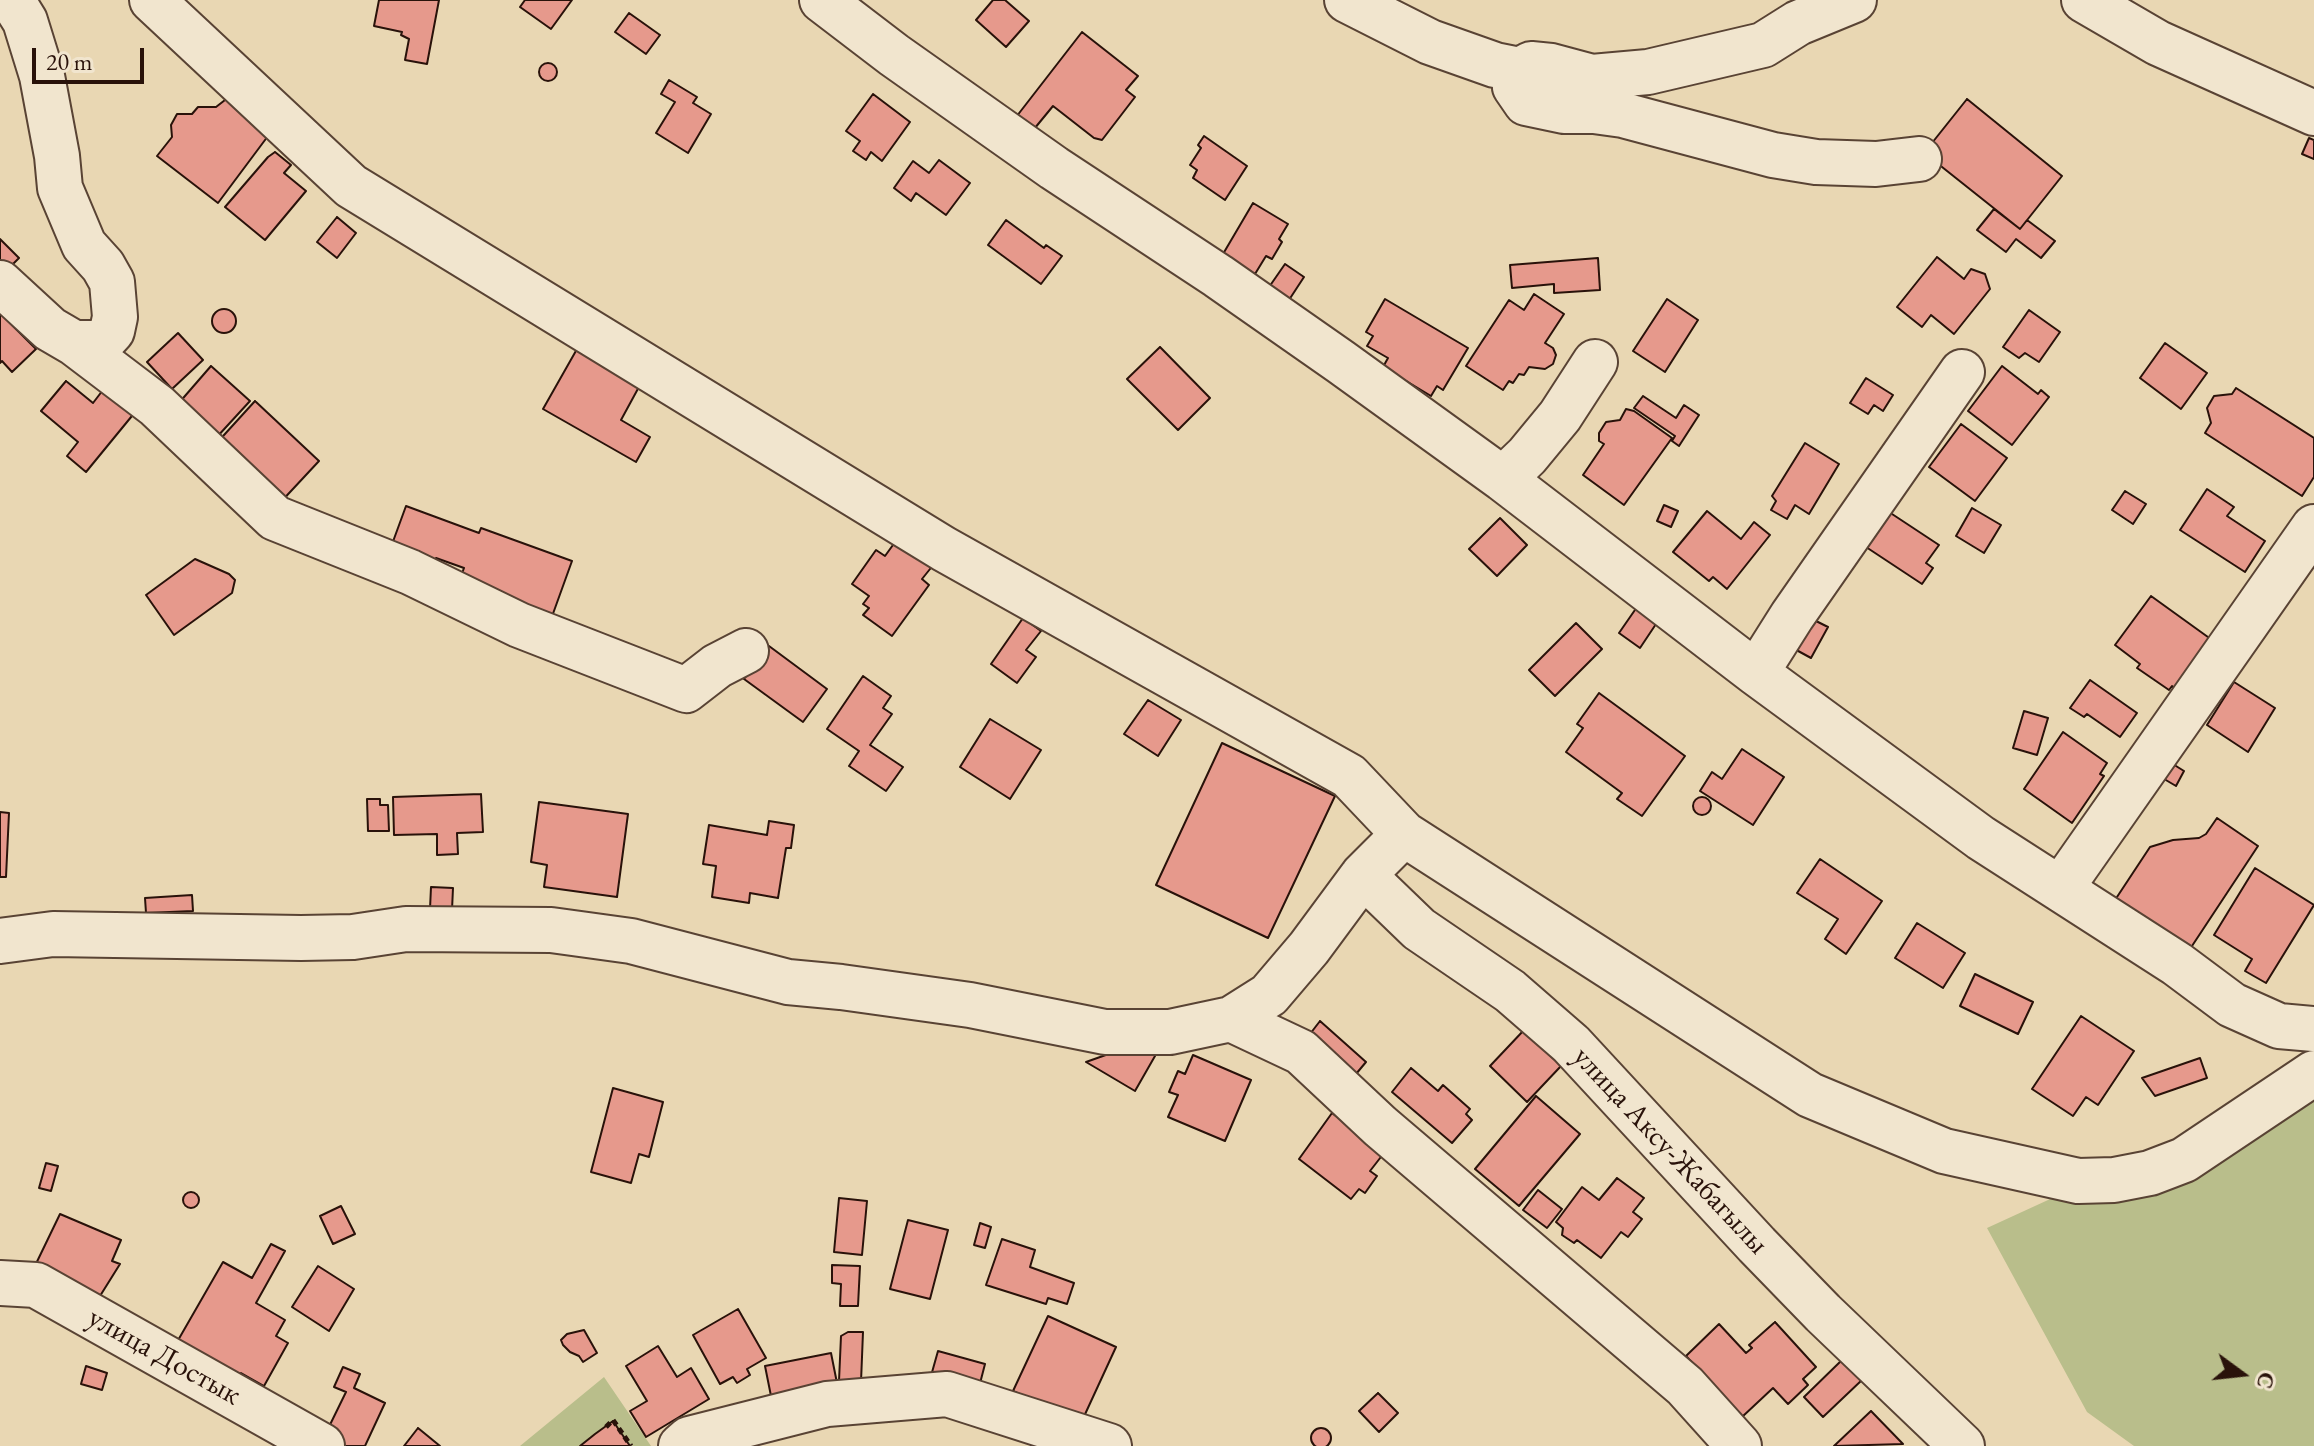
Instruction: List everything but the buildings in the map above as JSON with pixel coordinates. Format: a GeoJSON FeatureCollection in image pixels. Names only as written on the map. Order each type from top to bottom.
{"type":"FeatureCollection","features":[{"type":"Feature","properties":{"kind":"street"},"geometry":{"type":"LineString","coordinates":[[12,0],[25,21],[42,76],[60,188],[84,245],[103,266],[112,282],[123,359],[133,388]]}},
{"type":"Feature","properties":{"kind":"street"},"geometry":{"type":"LineString","coordinates":[[152,0],[351,186],[944,549],[1349,776],[1404,834],[1810,1095],[1944,1151],[2078,1181],[2114,1180],[2150,1173],[2184,1160],[2314,1073]]}},
{"type":"Feature","properties":{"kind":"street"},"geometry":{"type":"LineString","coordinates":[[822,0],[1054,168],[1218,276],[1503,479],[1756,673],[1981,838],[2177,964],[2232,1005],[2279,1026],[2314,1029]]}},
{"type":"Feature","properties":{"kind":"street"},"geometry":{"type":"LineString","coordinates":[[1347,0],[1430,42],[1495,65],[1520,70],[1531,64],[1551,66],[1592,77],[1648,72],[1702,62],[1763,45],[1798,23],[1854,0]]}},
{"type":"Feature","properties":{"kind":"street"},"geometry":{"type":"LineString","coordinates":[[2084,0],[2158,43],[2314,113]]}},
{"type":"Feature","properties":{"kind":"street"},"geometry":{"type":"LineString","coordinates":[[1520,70],[1515,87],[1526,103],[1564,111],[1623,115],[1773,155],[1816,162],[1876,164],[1919,159]]}},
{"type":"Feature","properties":{"kind":"street"},"geometry":{"type":"LineString","coordinates":[[0,283],[50,329],[74,343],[157,406],[275,518],[410,572],[519,625],[686,690],[717,666],[746,651]]}},
{"type":"Feature","properties":{"kind":"street"},"geometry":{"type":"LineString","coordinates":[[74,343],[101,343],[112,331],[115,317]]}},
{"type":"Feature","properties":{"kind":"street"},"geometry":{"type":"LineString","coordinates":[[1503,479],[1560,416],[1595,362]]}},
{"type":"Feature","properties":{"kind":"street"},"geometry":{"type":"LineString","coordinates":[[1756,673],[1792,616],[1962,372]]}},
{"type":"Feature","properties":{"kind":"street"},"geometry":{"type":"LineString","coordinates":[[2061,888],[2314,527]]}},
{"type":"Feature","properties":{"kind":"street"},"geometry":{"type":"LineString","coordinates":[[0,941],[53,934],[301,938],[353,937],[406,929],[551,930],[631,941],[788,982],[970,1005],[1105,1032],[1170,1032],[1231,1019],[1269,995],[1309,948],[1363,875],[1404,834]]}},
{"type":"Feature","properties":{"kind":"street","name":"улица Аксу-Жабагылы"},"geometry":{"type":"LineString","coordinates":[[1363,875],[1419,929],[1510,991],[1571,1044],[1768,1256],[1962,1446]]}},
{"type":"Feature","properties":{"kind":"street"},"geometry":{"type":"LineString","coordinates":[[1269,995],[1274,1017],[1301,1052],[1380,1126],[1685,1386],[1739,1446]]}},
{"type":"Feature","properties":{"kind":"street"},"geometry":{"type":"LineString","coordinates":[[1231,1019],[1301,1052]]}},
{"type":"Feature","properties":{"kind":"street","name":"улица Достык"},"geometry":{"type":"LineString","coordinates":[[0,1283],[36,1285],[322,1446]]}},
{"type":"Feature","properties":{"kind":"street"},"geometry":{"type":"LineString","coordinates":[[681,1446],[689,1439],[827,1404],[947,1394],[1109,1446]]}},
{"type":"Feature","properties":{"kind":"path"},"geometry":{"type":"LineString","coordinates":[[606,1427],[613,1420],[631,1446]]}},
{"type":"Feature","properties":{"kind":"green space"},"geometry":{"type":"Polygon","coordinates":[[[2314,1078],[2314,1446],[2134,1446],[2087,1412],[1987,1228],[2314,1078]]]}},
{"type":"Feature","properties":{"kind":"green space"},"geometry":{"type":"Polygon","coordinates":[[[604,1377],[651,1446],[520,1446],[604,1377]]]}}]}
